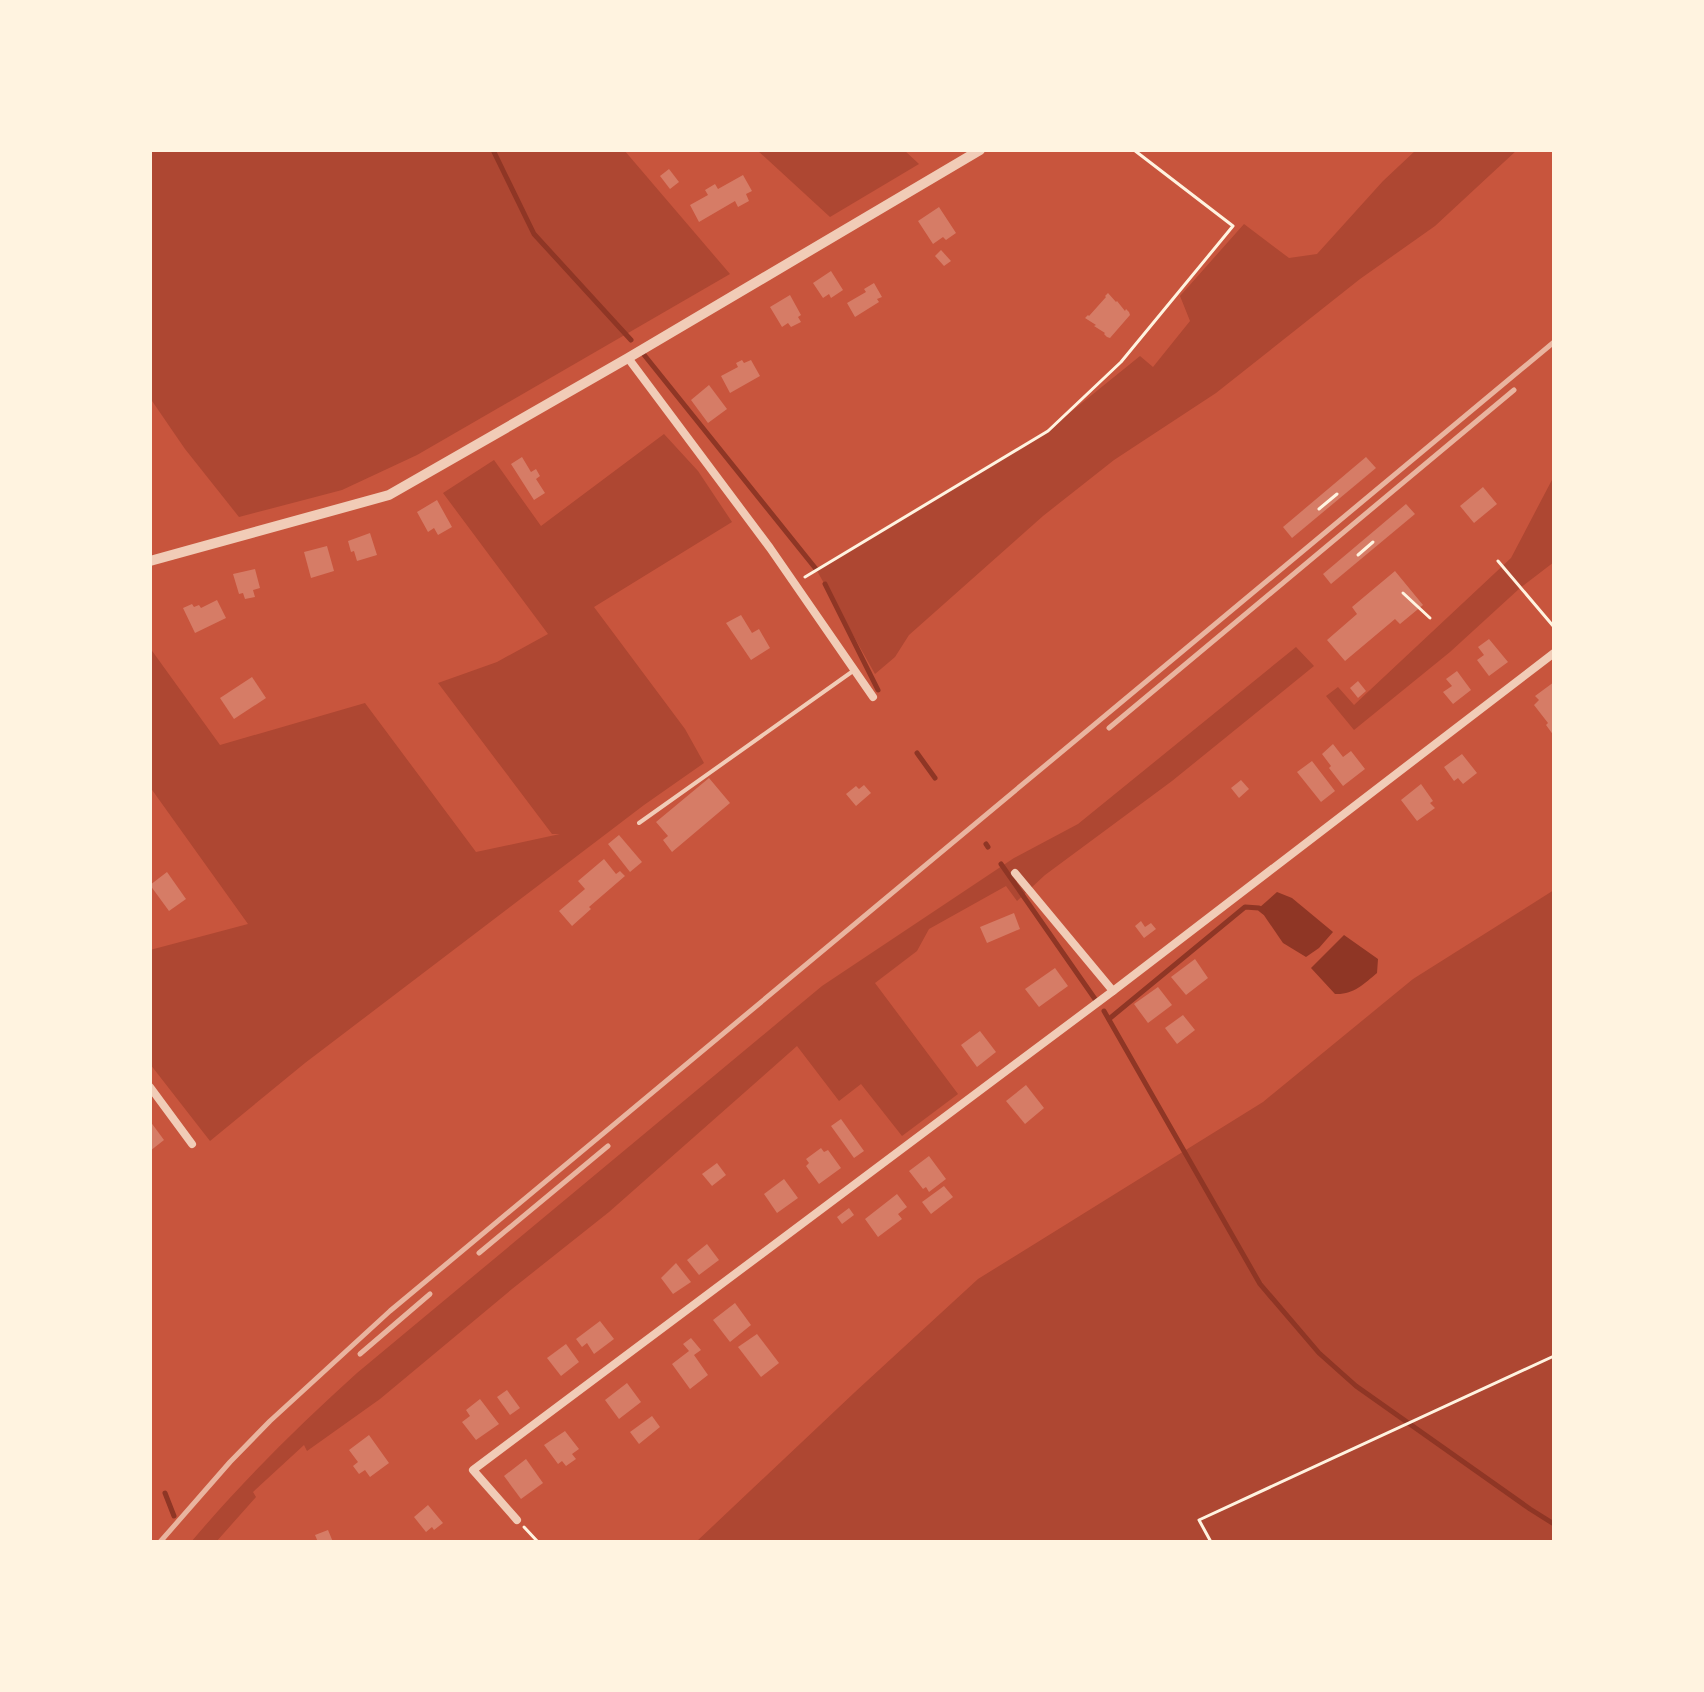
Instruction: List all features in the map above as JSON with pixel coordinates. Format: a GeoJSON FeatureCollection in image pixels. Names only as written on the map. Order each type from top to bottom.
{"type":"FeatureCollection","features":[{"type":"Feature","properties":{"kind":"street"},"geometry":{"type":"LineString","coordinates":[[150,561],[389,495],[980,150]]}},
{"type":"Feature","properties":{"kind":"street"},"geometry":{"type":"LineString","coordinates":[[628,358],[761,535],[873,697]]}},
{"type":"Feature","properties":{"kind":"street"},"geometry":{"type":"LineString","coordinates":[[517,1520],[473,1470],[1113,991],[1554,653]]}},
{"type":"Feature","properties":{"kind":"street"},"geometry":{"type":"LineString","coordinates":[[1015,873],[1113,991]]}},
{"type":"Feature","properties":{"kind":"street"},"geometry":{"type":"LineString","coordinates":[[150,1087],[192,1144]]}},
{"type":"Feature","properties":{"kind":"lane"},"geometry":{"type":"LineString","coordinates":[[639,823],[855,670]]}},
{"type":"Feature","properties":{"kind":"path"},"geometry":{"type":"LineString","coordinates":[[795,584],[1048,431],[1121,362],[1233,226],[1134,150]]}},
{"type":"Feature","properties":{"kind":"path"},"geometry":{"type":"LineString","coordinates":[[1319,509],[1337,494]]}},
{"type":"Feature","properties":{"kind":"path"},"geometry":{"type":"LineString","coordinates":[[1358,555],[1373,542]]}},
{"type":"Feature","properties":{"kind":"path"},"geometry":{"type":"LineString","coordinates":[[1498,561],[1554,627]]}},
{"type":"Feature","properties":{"kind":"path"},"geometry":{"type":"LineString","coordinates":[[1403,593],[1430,618]]}},
{"type":"Feature","properties":{"kind":"path"},"geometry":{"type":"LineString","coordinates":[[1211,1542],[1199,1520],[1554,1356]]}},
{"type":"Feature","properties":{"kind":"path"},"geometry":{"type":"LineString","coordinates":[[517,1520],[538,1542]]}},
{"type":"Feature","properties":{"kind":"shaded area"},"geometry":{"type":"Polygon","coordinates":[[[150,150],[624,150],[730,274],[417,455],[342,490],[239,517],[185,449],[150,398],[150,150]]]}},
{"type":"Feature","properties":{"kind":"shaded area"},"geometry":{"type":"Polygon","coordinates":[[[757,150],[904,150],[919,164],[830,217],[757,150]]]}},
{"type":"Feature","properties":{"kind":"shaded area"},"geometry":{"type":"Polygon","coordinates":[[[1416,150],[1517,150],[1435,226],[1360,279],[1216,393],[1114,460],[1043,516],[909,635],[895,657],[875,674],[816,569],[1051,428],[1140,356],[1153,367],[1190,321],[1180,296],[1244,224],[1289,258],[1317,254],[1383,181],[1416,150]]]}},
{"type":"Feature","properties":{"kind":"shaded area"},"geometry":{"type":"Polygon","coordinates":[[[664,434],[698,471],[732,522],[594,607],[685,729],[704,763],[644,805],[305,1063],[210,1141],[150,1064],[150,950],[248,924],[150,787],[150,648],[220,745],[365,703],[476,852],[560,834],[552,834],[438,683],[497,662],[548,634],[443,493],[494,460],[541,526],[664,434]]]}},
{"type":"Feature","properties":{"kind":"shaded area"},"geometry":{"type":"Polygon","coordinates":[[[1554,476],[1554,562],[1354,730],[1326,696],[1338,687],[1354,705],[1511,558],[1554,476]]]}},
{"type":"Feature","properties":{"kind":"shaded area"},"geometry":{"type":"Polygon","coordinates":[[[1296,647],[1314,666],[1172,781],[1045,875],[1017,901],[1006,886],[929,929],[917,951],[875,983],[958,1094],[902,1136],[861,1084],[839,1101],[797,1046],[609,1212],[380,1399],[307,1451],[304,1445],[253,1492],[256,1497],[216,1542],[191,1542],[271,1455],[357,1373],[822,986],[1014,858],[1078,824],[1296,647]]]}},
{"type":"Feature","properties":{"kind":"shaded area"},"geometry":{"type":"Polygon","coordinates":[[[1554,890],[1554,1542],[696,1542],[978,1279],[1263,1102],[1413,979],[1554,890]]]}},
{"type":"Feature","properties":{"kind":"shaded area"},"geometry":{"type":"Polygon","coordinates":[[[1277,892],[1292,898],[1333,932],[1306,957],[1283,943],[1259,908],[1277,892]]]}},
{"type":"Feature","properties":{"kind":"shaded area"},"geometry":{"type":"Polygon","coordinates":[[[1344,935],[1378,959],[1377,973],[1353,991],[1335,994],[1311,968],[1344,935]]]}},
{"type":"Feature","properties":{"kind":"building"},"geometry":{"type":"Polygon","coordinates":[[[669,169],[679,182],[670,189],[660,176],[669,169]]]}},
{"type":"Feature","properties":{"kind":"building"},"geometry":{"type":"Polygon","coordinates":[[[743,175],[752,191],[746,194],[749,201],[738,207],[735,201],[699,222],[690,205],[708,195],[705,190],[715,184],[718,189],[743,175]]]}},
{"type":"Feature","properties":{"kind":"building"},"geometry":{"type":"Polygon","coordinates":[[[939,207],[956,233],[933,244],[918,221],[939,207]]]}},
{"type":"Feature","properties":{"kind":"building"},"geometry":{"type":"Polygon","coordinates":[[[941,250],[951,261],[944,266],[935,256],[941,250]]]}},
{"type":"Feature","properties":{"kind":"building"},"geometry":{"type":"Polygon","coordinates":[[[831,271],[843,290],[831,298],[829,294],[823,298],[813,283],[831,271]]]}},
{"type":"Feature","properties":{"kind":"building"},"geometry":{"type":"Polygon","coordinates":[[[874,283],[882,297],[855,317],[847,303],[866,292],[864,289],[874,283]]]}},
{"type":"Feature","properties":{"kind":"building"},"geometry":{"type":"Polygon","coordinates":[[[1108,293],[1130,315],[1110,338],[1085,318],[1108,293]]]}},
{"type":"Feature","properties":{"kind":"building"},"geometry":{"type":"Polygon","coordinates":[[[790,295],[801,315],[798,317],[801,322],[782,327],[770,307],[790,295]]]}},
{"type":"Feature","properties":{"kind":"building"},"geometry":{"type":"Polygon","coordinates":[[[742,360],[744,363],[751,360],[760,376],[730,393],[721,376],[738,367],[736,363],[742,360]]]}},
{"type":"Feature","properties":{"kind":"building"},"geometry":{"type":"Polygon","coordinates":[[[709,385],[727,409],[708,423],[691,400],[709,385]]]}},
{"type":"Feature","properties":{"kind":"building"},"geometry":{"type":"Polygon","coordinates":[[[522,457],[531,472],[536,469],[540,476],[536,479],[545,493],[534,500],[511,464],[522,457]]]}},
{"type":"Feature","properties":{"kind":"building"},"geometry":{"type":"Polygon","coordinates":[[[1366,457],[1376,468],[1292,538],[1283,527],[1366,457]]]}},
{"type":"Feature","properties":{"kind":"building"},"geometry":{"type":"Polygon","coordinates":[[[1483,487],[1497,504],[1474,523],[1460,506],[1483,487]]]}},
{"type":"Feature","properties":{"kind":"building"},"geometry":{"type":"Polygon","coordinates":[[[437,500],[452,527],[438,535],[434,528],[428,532],[417,512],[437,500]]]}},
{"type":"Feature","properties":{"kind":"building"},"geometry":{"type":"Polygon","coordinates":[[[1406,504],[1415,514],[1331,584],[1323,574],[1406,504]]]}},
{"type":"Feature","properties":{"kind":"building"},"geometry":{"type":"Polygon","coordinates":[[[370,533],[377,555],[357,561],[348,541],[370,533]]]}},
{"type":"Feature","properties":{"kind":"building"},"geometry":{"type":"Polygon","coordinates":[[[327,546],[334,571],[311,578],[304,552],[327,546]]]}},
{"type":"Feature","properties":{"kind":"building"},"geometry":{"type":"Polygon","coordinates":[[[255,569],[260,588],[253,590],[255,597],[245,599],[243,593],[239,594],[233,574],[255,569]]]}},
{"type":"Feature","properties":{"kind":"building"},"geometry":{"type":"Polygon","coordinates":[[[1395,571],[1423,605],[1400,624],[1395,619],[1345,661],[1327,640],[1357,614],[1352,607],[1395,571]]]}},
{"type":"Feature","properties":{"kind":"building"},"geometry":{"type":"Polygon","coordinates":[[[217,600],[226,618],[195,633],[183,608],[192,604],[201,608],[217,600]]]}},
{"type":"Feature","properties":{"kind":"building"},"geometry":{"type":"Polygon","coordinates":[[[741,615],[752,633],[759,629],[770,648],[751,660],[726,623],[741,615]]]}},
{"type":"Feature","properties":{"kind":"building"},"geometry":{"type":"Polygon","coordinates":[[[1489,639],[1508,662],[1489,676],[1477,660],[1484,655],[1478,647],[1489,639]]]}},
{"type":"Feature","properties":{"kind":"building"},"geometry":{"type":"Polygon","coordinates":[[[1457,671],[1471,690],[1453,704],[1443,692],[1452,686],[1446,679],[1457,671]]]}},
{"type":"Feature","properties":{"kind":"building"},"geometry":{"type":"Polygon","coordinates":[[[252,677],[266,698],[234,719],[220,698],[252,677]]]}},
{"type":"Feature","properties":{"kind":"building"},"geometry":{"type":"Polygon","coordinates":[[[1358,681],[1366,691],[1358,698],[1350,688],[1358,681]]]}},
{"type":"Feature","properties":{"kind":"building"},"geometry":{"type":"Polygon","coordinates":[[[1554,682],[1554,736],[1534,705],[1539,700],[1535,696],[1554,682]]]}},
{"type":"Feature","properties":{"kind":"building"},"geometry":{"type":"Polygon","coordinates":[[[1333,744],[1343,757],[1351,751],[1365,769],[1343,786],[1322,754],[1333,744]]]}},
{"type":"Feature","properties":{"kind":"building"},"geometry":{"type":"Polygon","coordinates":[[[1462,754],[1477,773],[1463,784],[1458,778],[1454,781],[1444,767],[1462,754]]]}},
{"type":"Feature","properties":{"kind":"building"},"geometry":{"type":"Polygon","coordinates":[[[1312,761],[1335,791],[1321,802],[1297,772],[1312,761]]]}},
{"type":"Feature","properties":{"kind":"building"},"geometry":{"type":"Polygon","coordinates":[[[709,778],[730,803],[672,852],[663,840],[668,836],[656,822],[709,778]]]}},
{"type":"Feature","properties":{"kind":"building"},"geometry":{"type":"Polygon","coordinates":[[[1241,780],[1249,789],[1239,798],[1231,788],[1241,780]]]}},
{"type":"Feature","properties":{"kind":"building"},"geometry":{"type":"Polygon","coordinates":[[[1421,784],[1435,808],[1417,821],[1401,800],[1421,784]]]}},
{"type":"Feature","properties":{"kind":"building"},"geometry":{"type":"Polygon","coordinates":[[[864,785],[871,793],[856,806],[846,794],[856,786],[859,789],[864,785]]]}},
{"type":"Feature","properties":{"kind":"building"},"geometry":{"type":"Polygon","coordinates":[[[619,835],[642,862],[630,872],[608,844],[619,835]]]}},
{"type":"Feature","properties":{"kind":"building"},"geometry":{"type":"Polygon","coordinates":[[[604,859],[616,874],[620,871],[625,876],[572,926],[559,911],[585,889],[578,881],[604,859]]]}},
{"type":"Feature","properties":{"kind":"building"},"geometry":{"type":"Polygon","coordinates":[[[167,872],[186,899],[169,911],[150,885],[167,872]]]}},
{"type":"Feature","properties":{"kind":"building"},"geometry":{"type":"Polygon","coordinates":[[[1014,913],[1020,929],[987,943],[980,927],[1014,913]]]}},
{"type":"Feature","properties":{"kind":"building"},"geometry":{"type":"Polygon","coordinates":[[[1141,921],[1145,927],[1151,923],[1156,929],[1144,938],[1135,926],[1141,921]]]}},
{"type":"Feature","properties":{"kind":"building"},"geometry":{"type":"Polygon","coordinates":[[[1195,959],[1208,978],[1186,995],[1171,977],[1195,959]]]}},
{"type":"Feature","properties":{"kind":"building"},"geometry":{"type":"Polygon","coordinates":[[[1055,968],[1068,986],[1039,1007],[1025,989],[1055,968]]]}},
{"type":"Feature","properties":{"kind":"building"},"geometry":{"type":"Polygon","coordinates":[[[1158,987],[1172,1005],[1148,1023],[1134,1004],[1158,987]]]}},
{"type":"Feature","properties":{"kind":"building"},"geometry":{"type":"Polygon","coordinates":[[[1183,1015],[1195,1030],[1177,1044],[1165,1028],[1183,1015]]]}},
{"type":"Feature","properties":{"kind":"building"},"geometry":{"type":"Polygon","coordinates":[[[980,1031],[996,1052],[977,1067],[961,1045],[980,1031]]]}},
{"type":"Feature","properties":{"kind":"building"},"geometry":{"type":"Polygon","coordinates":[[[1026,1085],[1044,1108],[1025,1124],[1006,1101],[1026,1085]]]}},
{"type":"Feature","properties":{"kind":"building"},"geometry":{"type":"Polygon","coordinates":[[[841,1119],[864,1151],[854,1158],[831,1126],[841,1119]]]}},
{"type":"Feature","properties":{"kind":"building"},"geometry":{"type":"Polygon","coordinates":[[[150,1121],[164,1140],[150,1151],[150,1121]]]}},
{"type":"Feature","properties":{"kind":"building"},"geometry":{"type":"Polygon","coordinates":[[[821,1148],[824,1152],[828,1150],[841,1168],[819,1184],[806,1166],[809,1163],[806,1159],[821,1148]]]}},
{"type":"Feature","properties":{"kind":"building"},"geometry":{"type":"Polygon","coordinates":[[[929,1156],[946,1179],[929,1192],[909,1171],[929,1156]]]}},
{"type":"Feature","properties":{"kind":"building"},"geometry":{"type":"Polygon","coordinates":[[[717,1163],[726,1175],[712,1186],[702,1174],[717,1163]]]}},
{"type":"Feature","properties":{"kind":"building"},"geometry":{"type":"Polygon","coordinates":[[[784,1179],[798,1198],[777,1213],[764,1194],[784,1179]]]}},
{"type":"Feature","properties":{"kind":"building"},"geometry":{"type":"Polygon","coordinates":[[[944,1186],[953,1197],[931,1214],[922,1202],[944,1186]]]}},
{"type":"Feature","properties":{"kind":"building"},"geometry":{"type":"Polygon","coordinates":[[[897,1194],[907,1207],[898,1214],[902,1219],[878,1237],[865,1219],[897,1194]]]}},
{"type":"Feature","properties":{"kind":"building"},"geometry":{"type":"Polygon","coordinates":[[[849,1208],[854,1215],[842,1224],[837,1217],[849,1208]]]}},
{"type":"Feature","properties":{"kind":"building"},"geometry":{"type":"Polygon","coordinates":[[[707,1244],[719,1260],[699,1275],[687,1260],[707,1244]]]}},
{"type":"Feature","properties":{"kind":"building"},"geometry":{"type":"Polygon","coordinates":[[[676,1263],[691,1282],[673,1294],[661,1278],[676,1263]]]}},
{"type":"Feature","properties":{"kind":"building"},"geometry":{"type":"Polygon","coordinates":[[[735,1303],[751,1325],[730,1342],[713,1320],[735,1303]]]}},
{"type":"Feature","properties":{"kind":"building"},"geometry":{"type":"Polygon","coordinates":[[[600,1321],[614,1339],[594,1354],[587,1343],[582,1347],[576,1339],[600,1321]]]}},
{"type":"Feature","properties":{"kind":"building"},"geometry":{"type":"Polygon","coordinates":[[[757,1334],[779,1363],[761,1377],[738,1347],[757,1334]]]}},
{"type":"Feature","properties":{"kind":"building"},"geometry":{"type":"Polygon","coordinates":[[[691,1338],[701,1350],[694,1355],[708,1375],[690,1389],[672,1364],[689,1351],[683,1344],[691,1338]]]}},
{"type":"Feature","properties":{"kind":"building"},"geometry":{"type":"Polygon","coordinates":[[[566,1344],[579,1362],[561,1376],[547,1358],[566,1344]]]}},
{"type":"Feature","properties":{"kind":"building"},"geometry":{"type":"Polygon","coordinates":[[[627,1383],[641,1402],[619,1419],[605,1400],[627,1383]]]}},
{"type":"Feature","properties":{"kind":"building"},"geometry":{"type":"Polygon","coordinates":[[[507,1390],[520,1408],[510,1415],[497,1397],[507,1390]]]}},
{"type":"Feature","properties":{"kind":"building"},"geometry":{"type":"Polygon","coordinates":[[[480,1399],[499,1424],[476,1440],[462,1422],[470,1416],[466,1410],[480,1399]]]}},
{"type":"Feature","properties":{"kind":"building"},"geometry":{"type":"Polygon","coordinates":[[[652,1416],[660,1427],[639,1444],[630,1432],[652,1416]]]}},
{"type":"Feature","properties":{"kind":"building"},"geometry":{"type":"Polygon","coordinates":[[[565,1431],[579,1449],[572,1454],[576,1459],[566,1466],[562,1461],[558,1464],[544,1445],[565,1431]]]}},
{"type":"Feature","properties":{"kind":"building"},"geometry":{"type":"Polygon","coordinates":[[[369,1435],[389,1463],[370,1477],[365,1470],[359,1474],[353,1466],[358,1462],[349,1450],[369,1435]]]}},
{"type":"Feature","properties":{"kind":"building"},"geometry":{"type":"Polygon","coordinates":[[[526,1459],[543,1483],[521,1499],[504,1476],[526,1459]]]}},
{"type":"Feature","properties":{"kind":"building"},"geometry":{"type":"Polygon","coordinates":[[[428,1505],[443,1523],[426,1532],[414,1517],[428,1505]]]}},
{"type":"Feature","properties":{"kind":"building"},"geometry":{"type":"Polygon","coordinates":[[[328,1530],[333,1542],[318,1542],[315,1535],[328,1530]]]}},
{"type":"Feature","properties":{"kind":"waterway"},"geometry":{"type":"LineString","coordinates":[[493,150],[534,234],[631,340]]}},
{"type":"Feature","properties":{"kind":"waterway"},"geometry":{"type":"LineString","coordinates":[[641,351],[816,569]]}},
{"type":"Feature","properties":{"kind":"waterway"},"geometry":{"type":"LineString","coordinates":[[825,584],[878,690]]}},
{"type":"Feature","properties":{"kind":"waterway"},"geometry":{"type":"LineString","coordinates":[[917,753],[935,778]]}},
{"type":"Feature","properties":{"kind":"waterway"},"geometry":{"type":"LineString","coordinates":[[1001,864],[1095,999]]}},
{"type":"Feature","properties":{"kind":"waterway"},"geometry":{"type":"LineString","coordinates":[[1109,1019],[1245,907],[1259,908],[1264,912]]}},
{"type":"Feature","properties":{"kind":"waterway"},"geometry":{"type":"LineString","coordinates":[[1104,1011],[1260,1284],[1319,1353],[1356,1386],[1554,1524]]}},
{"type":"Feature","properties":{"kind":"waterway"},"geometry":{"type":"LineString","coordinates":[[165,1493],[174,1516]]}},
{"type":"Feature","properties":{"kind":"railway"},"geometry":{"type":"LineString","coordinates":[[160,1542],[270,1421],[390,1311],[1554,342]]}},
{"type":"Feature","properties":{"kind":"railway"},"geometry":{"type":"LineString","coordinates":[[1109,728],[1514,390]]}},
{"type":"Feature","properties":{"kind":"railway"},"geometry":{"type":"LineString","coordinates":[[479,1253],[608,1146]]}},
{"type":"Feature","properties":{"kind":"railway"},"geometry":{"type":"LineString","coordinates":[[360,1354],[430,1294]]}}]}
